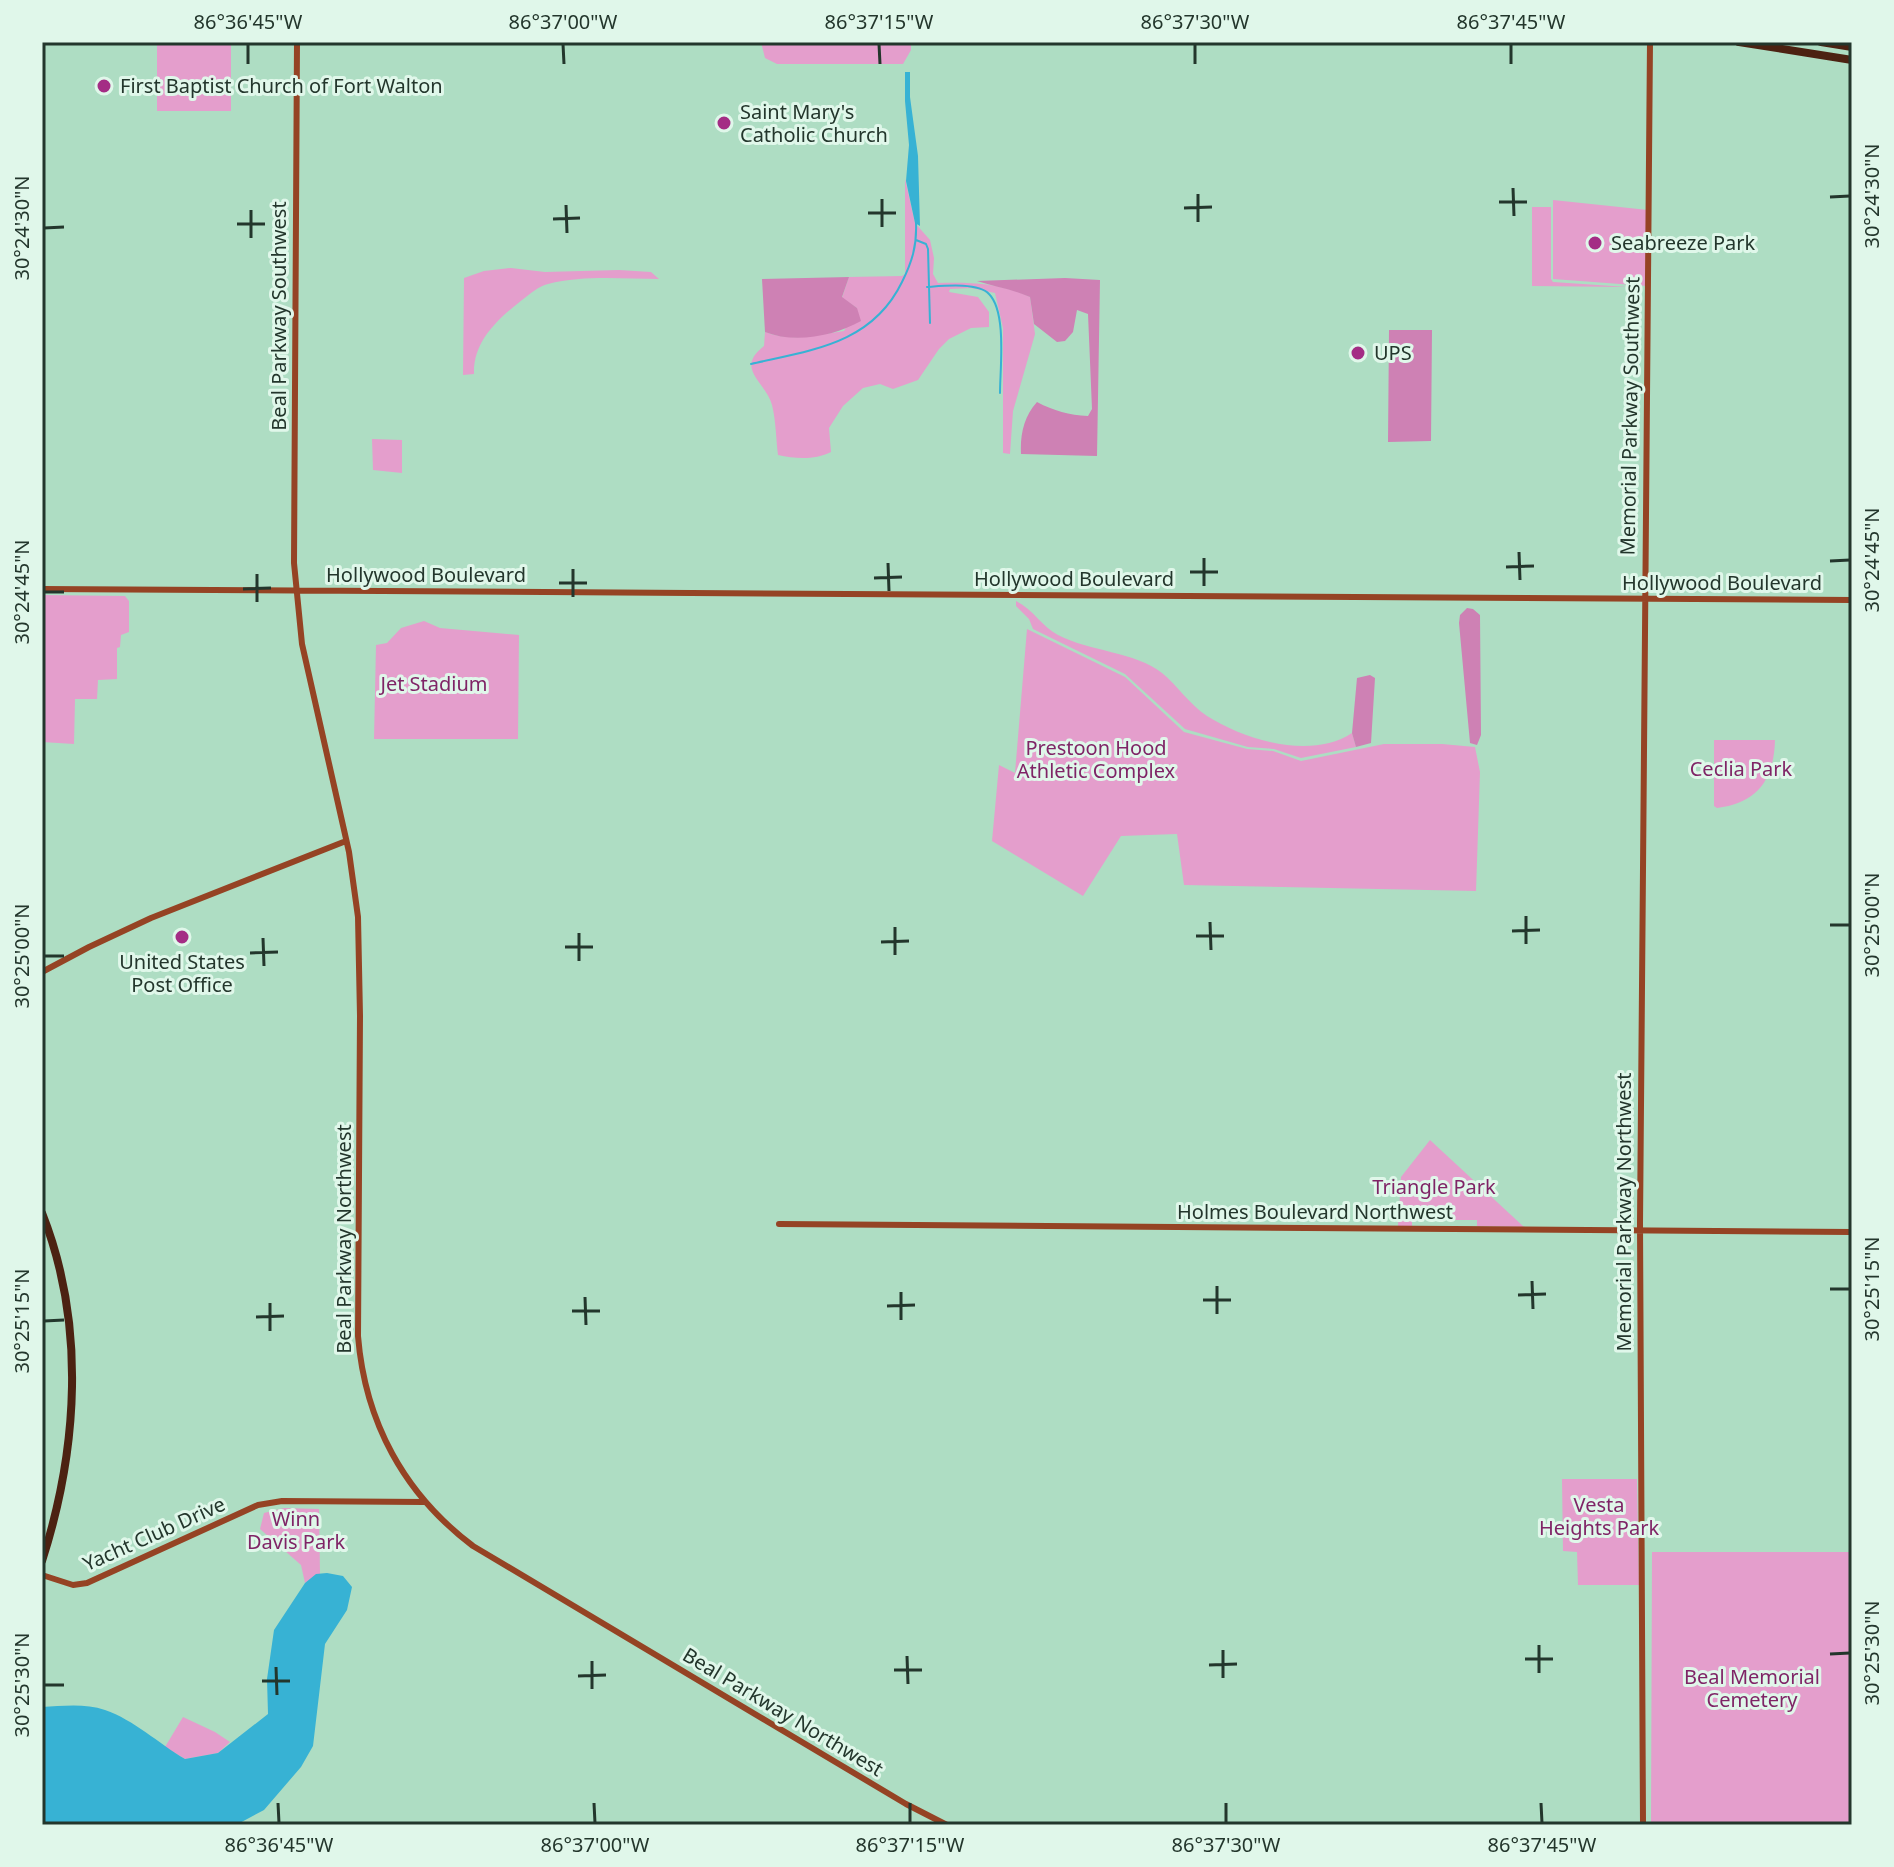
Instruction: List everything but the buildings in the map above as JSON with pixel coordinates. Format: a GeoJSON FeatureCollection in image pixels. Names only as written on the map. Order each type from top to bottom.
{"type":"FeatureCollection","features":[{"type":"Feature","properties":{"kind":"highway"},"geometry":{"type":"LineString","coordinates":[[1739,42],[1852,60]]}},
{"type":"Feature","properties":{"kind":"highway"},"geometry":{"type":"LineString","coordinates":[[1821,42],[1852,47]]}},
{"type":"Feature","properties":{"kind":"highway"},"geometry":{"type":"LineString","coordinates":[[42,1213],[68,1311],[73,1394],[67,1455],[42,1561]]}},
{"type":"Feature","properties":{"kind":"street","name":"Beal Parkway Southwest"},"geometry":{"type":"LineString","coordinates":[[296,590],[293,541],[297,42]]}},
{"type":"Feature","properties":{"kind":"street","name":"Memorial Parkway Southwest"},"geometry":{"type":"LineString","coordinates":[[1644,598],[1650,42]]}},
{"type":"Feature","properties":{"kind":"street","name":"Hollywood Boulevard"},"geometry":{"type":"LineString","coordinates":[[42,589],[1852,600]]}},
{"type":"Feature","properties":{"kind":"street","name":"Beal Parkway Northwest"},"geometry":{"type":"LineString","coordinates":[[296,590],[307,671],[346,841],[357,909],[360,951],[360,1360],[369,1402],[384,1440],[424,1502],[456,1533],[490,1557],[906,1804],[947,1825]]}},
{"type":"Feature","properties":{"kind":"street","name":"Memorial Parkway Northwest"},"geometry":{"type":"LineString","coordinates":[[1643,1825],[1639,1231],[1644,598]]}},
{"type":"Feature","properties":{"kind":"street"},"geometry":{"type":"LineString","coordinates":[[42,972],[151,918],[346,841]]}},
{"type":"Feature","properties":{"kind":"street","name":"Holmes Boulevard Northwest"},"geometry":{"type":"LineString","coordinates":[[779,1224],[1852,1232]]}},
{"type":"Feature","properties":{"kind":"street","name":"Yacht Club Drive"},"geometry":{"type":"LineString","coordinates":[[42,1575],[73,1585],[87,1583],[258,1505],[278,1501],[424,1502]]}},
{"type":"Feature","properties":{"kind":"green space"},"geometry":{"type":"Polygon","coordinates":[[[157,42],[231,42],[231,111],[157,111],[157,42]]]}},
{"type":"Feature","properties":{"kind":"green space"},"geometry":{"type":"Polygon","coordinates":[[[761,42],[911,42],[911,50],[903,64],[777,64],[765,58],[761,42]]]}},
{"type":"Feature","properties":{"kind":"green space"},"geometry":{"type":"Polygon","coordinates":[[[905,179],[915,223],[930,240],[934,258],[933,274],[938,283],[985,284],[1030,297],[1035,334],[1013,411],[1010,454],[1003,453],[1003,328],[995,293],[971,288],[950,289],[949,292],[978,297],[989,312],[989,327],[971,328],[949,339],[918,380],[893,389],[880,384],[863,388],[843,406],[829,428],[831,452],[805,458],[778,455],[772,405],[752,369],[755,354],[764,346],[765,332],[794,337],[844,331],[857,308],[842,298],[849,277],[905,274],[905,179]]]}},
{"type":"Feature","properties":{"kind":"green space","name":"Seabreeze Park"},"geometry":{"type":"Polygon","coordinates":[[[1553,200],[1648,210],[1647,286],[1553,279],[1553,200]]]}},
{"type":"Feature","properties":{"kind":"green space"},"geometry":{"type":"Polygon","coordinates":[[[1532,207],[1551,207],[1553,282],[1627,287],[1532,286],[1532,207]]]}},
{"type":"Feature","properties":{"kind":"green space"},"geometry":{"type":"Polygon","coordinates":[[[511,268],[545,272],[651,272],[659,279],[589,278],[541,286],[496,323],[482,341],[474,374],[463,375],[464,278],[484,271],[511,268]]]}},
{"type":"Feature","properties":{"kind":"green space"},"geometry":{"type":"Polygon","coordinates":[[[372,439],[402,440],[402,473],[373,470],[372,439]]]}},
{"type":"Feature","properties":{"kind":"green space"},"geometry":{"type":"Polygon","coordinates":[[[42,595],[125,596],[129,601],[129,632],[121,635],[120,647],[117,648],[117,679],[98,680],[97,699],[75,699],[74,744],[42,742],[42,595]]]}},
{"type":"Feature","properties":{"kind":"green space"},"geometry":{"type":"Polygon","coordinates":[[[1016,601],[1058,635],[1151,666],[1207,716],[1240,733],[1278,744],[1298,746],[1336,741],[1352,733],[1356,747],[1301,758],[1185,729],[1125,674],[1033,629],[1029,619],[1016,606],[1016,601]]]}},
{"type":"Feature","properties":{"kind":"green space","name":"Jet Stadium"},"geometry":{"type":"Polygon","coordinates":[[[424,621],[440,628],[519,635],[518,739],[374,739],[376,645],[387,643],[401,628],[424,621]]]}},
{"type":"Feature","properties":{"kind":"green space","name":"Prestoon Hood Athletic Complex"},"geometry":{"type":"Polygon","coordinates":[[[1027,629],[1125,677],[1184,732],[1247,749],[1273,751],[1301,761],[1384,744],[1475,747],[1480,772],[1476,891],[1184,885],[1177,834],[1121,836],[1083,896],[992,841],[999,765],[1015,773],[1027,629]]]}},
{"type":"Feature","properties":{"kind":"green space","name":"Ceclia Park"},"geometry":{"type":"Polygon","coordinates":[[[1714,740],[1775,740],[1771,766],[1761,787],[1743,801],[1717,808],[1714,806],[1714,740]]]}},
{"type":"Feature","properties":{"kind":"green space","name":"Triangle Park"},"geometry":{"type":"Polygon","coordinates":[[[1430,1140],[1524,1227],[1477,1226],[1477,1220],[1412,1220],[1412,1226],[1398,1226],[1401,1177],[1430,1140]]]}},
{"type":"Feature","properties":{"kind":"green space","name":"Vesta Heights Park"},"geometry":{"type":"Polygon","coordinates":[[[1562,1479],[1637,1479],[1639,1585],[1578,1585],[1577,1552],[1563,1551],[1562,1479]]]}},
{"type":"Feature","properties":{"kind":"green space","name":"Winn Davis Park"},"geometry":{"type":"Polygon","coordinates":[[[284,1508],[319,1509],[320,1574],[305,1583],[301,1565],[260,1529],[264,1513],[284,1508]]]}},
{"type":"Feature","properties":{"kind":"green space","name":"Beal Memorial Cemetery"},"geometry":{"type":"Polygon","coordinates":[[[1652,1552],[1852,1552],[1852,1825],[1651,1825],[1652,1552]]]}},
{"type":"Feature","properties":{"kind":"green space"},"geometry":{"type":"Polygon","coordinates":[[[183,1717],[230,1742],[218,1753],[185,1759],[165,1747],[183,1717]]]}},
{"type":"Feature","properties":{"kind":"shaded area"},"geometry":{"type":"Polygon","coordinates":[[[849,277],[842,297],[857,308],[861,321],[814,337],[777,336],[765,332],[762,279],[849,277]]]}},
{"type":"Feature","properties":{"kind":"shaded area"},"geometry":{"type":"Polygon","coordinates":[[[1100,280],[1097,456],[1021,454],[1024,426],[1037,402],[1074,415],[1088,416],[1092,409],[1088,314],[1077,310],[1073,332],[1065,341],[1057,342],[1034,324],[1030,297],[977,281],[1100,280]]]}},
{"type":"Feature","properties":{"kind":"shaded area"},"geometry":{"type":"Polygon","coordinates":[[[1389,330],[1432,330],[1431,441],[1388,442],[1389,330]]]}},
{"type":"Feature","properties":{"kind":"shaded area"},"geometry":{"type":"Polygon","coordinates":[[[1467,608],[1480,615],[1481,735],[1477,745],[1470,743],[1459,623],[1460,615],[1467,608]]]}},
{"type":"Feature","properties":{"kind":"shaded area"},"geometry":{"type":"Polygon","coordinates":[[[1370,675],[1375,678],[1371,743],[1356,747],[1352,733],[1357,678],[1370,675]]]}},
{"type":"Feature","properties":{"kind":"water"},"geometry":{"type":"Polygon","coordinates":[[[905,72],[910,72],[918,156],[920,226],[915,223],[906,181],[909,145],[905,72]]]}},
{"type":"Feature","properties":{"kind":"water"},"geometry":{"type":"Polygon","coordinates":[[[316,1574],[343,1576],[352,1587],[347,1610],[325,1644],[313,1746],[301,1767],[264,1810],[236,1825],[42,1825],[42,1707],[82,1706],[116,1714],[185,1759],[218,1753],[268,1714],[267,1679],[274,1630],[305,1583],[316,1574]]]}},
{"type":"Feature","properties":{"kind":"waterway"},"geometry":{"type":"LineString","coordinates":[[751,364],[838,341],[874,319],[889,303],[906,275],[915,247],[916,223]]}},
{"type":"Feature","properties":{"kind":"waterway"},"geometry":{"type":"LineString","coordinates":[[916,240],[926,244],[928,249],[930,323]]}},
{"type":"Feature","properties":{"kind":"waterway"},"geometry":{"type":"LineString","coordinates":[[927,287],[969,286],[984,290],[995,302],[1000,327],[1000,393]]}},
{"type":"Feature","properties":{"kind":"place","name":"First Baptist Church of Fort Walton"},"geometry":{"type":"Point","coordinates":[104,86]}},
{"type":"Feature","properties":{"kind":"place","name":"Saint Mary's Catholic Church"},"geometry":{"type":"Point","coordinates":[724,123]}},
{"type":"Feature","properties":{"kind":"place","name":"Seabreeze Park"},"geometry":{"type":"Point","coordinates":[1595,243]}},
{"type":"Feature","properties":{"kind":"place","name":"UPS"},"geometry":{"type":"Point","coordinates":[1358,353]}},
{"type":"Feature","properties":{"kind":"place","name":"United States Post Office"},"geometry":{"type":"Point","coordinates":[182,937]}}]}
